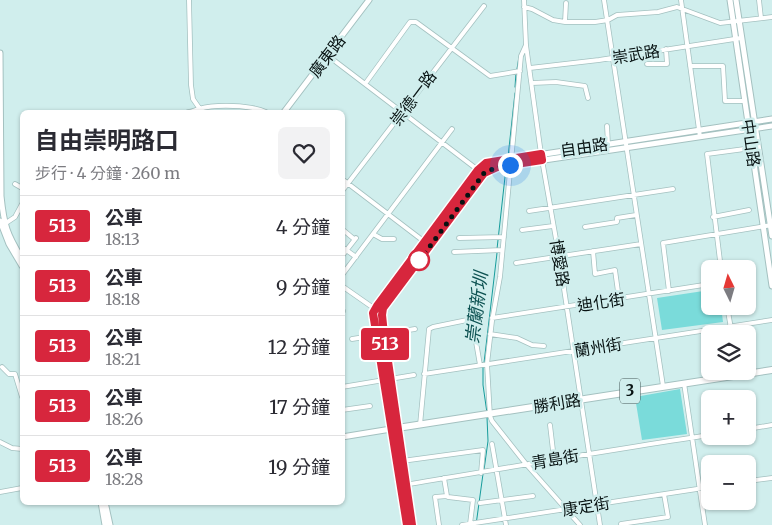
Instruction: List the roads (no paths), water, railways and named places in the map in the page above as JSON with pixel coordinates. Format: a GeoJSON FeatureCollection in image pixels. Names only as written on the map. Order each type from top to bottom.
{"type":"FeatureCollection","features":[{"type":"Feature","properties":{"kind":"main road","name":"勝利路"},"geometry":{"type":"LineString","coordinates":[[756,371],[772,370]]}},
{"type":"Feature","properties":{"kind":"main road","name":"勝利路"},"geometry":{"type":"LineString","coordinates":[[394,428],[701,380]]}},
{"type":"Feature","properties":{"kind":"main road"},"geometry":{"type":"LineString","coordinates":[[394,428],[402,461],[406,525]]}},
{"type":"Feature","properties":{"kind":"main road"},"geometry":{"type":"LineString","coordinates":[[394,428],[403,485],[412,525]]}},
{"type":"Feature","properties":{"kind":"street"},"geometry":{"type":"LineString","coordinates":[[189,0],[193,99],[201,110],[226,106],[255,110]]}},
{"type":"Feature","properties":{"kind":"street","name":"廣東路"},"geometry":{"type":"LineString","coordinates":[[286,110],[369,0]]}},
{"type":"Feature","properties":{"kind":"street","name":"博愛路"},"geometry":{"type":"LineString","coordinates":[[524,0],[526,45],[541,154],[559,256],[600,525]]}},
{"type":"Feature","properties":{"kind":"street"},"geometry":{"type":"LineString","coordinates":[[604,0],[664,386]]}},
{"type":"Feature","properties":{"kind":"street"},"geometry":{"type":"LineString","coordinates":[[681,0],[700,137]]}},
{"type":"Feature","properties":{"kind":"street","name":"中山路"},"geometry":{"type":"LineString","coordinates":[[730,0],[736,21]]}},
{"type":"Feature","properties":{"kind":"street","name":"中山路"},"geometry":{"type":"LineString","coordinates":[[736,0],[736,21],[745,101],[751,122]]}},
{"type":"Feature","properties":{"kind":"street"},"geometry":{"type":"LineString","coordinates":[[759,0],[761,18]]}},
{"type":"Feature","properties":{"kind":"street"},"geometry":{"type":"LineString","coordinates":[[565,22],[566,3]]}},
{"type":"Feature","properties":{"kind":"street","name":"崇德一路"},"geometry":{"type":"LineString","coordinates":[[345,187],[484,6]]}},
{"type":"Feature","properties":{"kind":"street"},"geometry":{"type":"LineString","coordinates":[[524,7],[553,20],[565,22],[595,22],[608,20],[617,15],[658,12],[674,8],[682,8],[720,23],[772,17]]}},
{"type":"Feature","properties":{"kind":"street"},"geometry":{"type":"LineString","coordinates":[[365,84],[410,22],[416,22],[490,76],[518,72]]}},
{"type":"Feature","properties":{"kind":"street","name":"中山路"},"geometry":{"type":"LineString","coordinates":[[738,38],[752,129],[772,236]]}},
{"type":"Feature","properties":{"kind":"street","name":"崇武路"},"geometry":{"type":"LineString","coordinates":[[530,68],[612,58],[738,38]]}},
{"type":"Feature","properties":{"kind":"street"},"geometry":{"type":"LineString","coordinates":[[483,365],[501,268],[499,250],[506,211],[508,158],[518,72],[521,56],[526,45]]}},
{"type":"Feature","properties":{"kind":"street"},"geometry":{"type":"LineString","coordinates":[[647,64],[668,64],[666,49]]}},
{"type":"Feature","properties":{"kind":"street"},"geometry":{"type":"LineString","coordinates":[[0,53],[2,224],[9,244],[20,263]]}},
{"type":"Feature","properties":{"kind":"street"},"geometry":{"type":"LineString","coordinates":[[328,55],[478,170]]}},
{"type":"Feature","properties":{"kind":"street"},"geometry":{"type":"LineString","coordinates":[[690,66],[723,66],[726,101],[745,101]]}},
{"type":"Feature","properties":{"kind":"street"},"geometry":{"type":"LineString","coordinates":[[532,83],[556,82],[584,86],[588,98]]}},
{"type":"Feature","properties":{"kind":"street","name":"自由路"},"geometry":{"type":"LineString","coordinates":[[376,307],[478,170],[486,163],[508,158],[772,119]]}},
{"type":"Feature","properties":{"kind":"street"},"geometry":{"type":"LineString","coordinates":[[607,126],[608,144]]}},
{"type":"Feature","properties":{"kind":"street","name":"自由路"},"geometry":{"type":"LineString","coordinates":[[384,334],[383,308],[484,173],[490,169],[772,126]]}},
{"type":"Feature","properties":{"kind":"street"},"geometry":{"type":"LineString","coordinates":[[345,271],[452,129]]}},
{"type":"Feature","properties":{"kind":"street","name":"中山路"},"geometry":{"type":"LineString","coordinates":[[752,129],[752,148],[772,286]]}},
{"type":"Feature","properties":{"kind":"street"},"geometry":{"type":"LineString","coordinates":[[719,260],[707,154],[752,148]]}},
{"type":"Feature","properties":{"kind":"street"},"geometry":{"type":"LineString","coordinates":[[345,181],[430,246]]}},
{"type":"Feature","properties":{"kind":"street"},"geometry":{"type":"LineString","coordinates":[[15,184],[20,187]]}},
{"type":"Feature","properties":{"kind":"street"},"geometry":{"type":"LineString","coordinates":[[529,211],[673,189]]}},
{"type":"Feature","properties":{"kind":"street"},"geometry":{"type":"LineString","coordinates":[[2,224],[15,217],[20,208]]}},
{"type":"Feature","properties":{"kind":"street"},"geometry":{"type":"LineString","coordinates":[[713,217],[749,210]]}},
{"type":"Feature","properties":{"kind":"street"},"geometry":{"type":"LineString","coordinates":[[585,227],[617,222],[617,218],[636,215]]}},
{"type":"Feature","properties":{"kind":"street"},"geometry":{"type":"LineString","coordinates":[[2,224],[20,256]]}},
{"type":"Feature","properties":{"kind":"street"},"geometry":{"type":"LineString","coordinates":[[669,291],[662,243],[771,225]]}},
{"type":"Feature","properties":{"kind":"street"},"geometry":{"type":"LineString","coordinates":[[522,230],[553,226]]}},
{"type":"Feature","properties":{"kind":"street"},"geometry":{"type":"LineString","coordinates":[[345,231],[355,238],[345,248]]}},
{"type":"Feature","properties":{"kind":"street"},"geometry":{"type":"LineString","coordinates":[[373,234],[382,239],[394,239]]}},
{"type":"Feature","properties":{"kind":"street"},"geometry":{"type":"LineString","coordinates":[[459,238],[500,237]]}},
{"type":"Feature","properties":{"kind":"street"},"geometry":{"type":"LineString","coordinates":[[516,263],[641,244]]}},
{"type":"Feature","properties":{"kind":"street"},"geometry":{"type":"LineString","coordinates":[[345,250],[356,257]]}},
{"type":"Feature","properties":{"kind":"street"},"geometry":{"type":"LineString","coordinates":[[454,252],[499,250]]}},
{"type":"Feature","properties":{"kind":"street"},"geometry":{"type":"LineString","coordinates":[[593,251],[595,274],[615,270],[619,299]]}},
{"type":"Feature","properties":{"kind":"street","name":"迪化街"},"geometry":{"type":"LineString","coordinates":[[492,318],[701,286]]}},
{"type":"Feature","properties":{"kind":"street"},"geometry":{"type":"LineString","coordinates":[[345,288],[376,307],[373,313],[376,336],[383,380],[394,428]]}},
{"type":"Feature","properties":{"kind":"street"},"geometry":{"type":"LineString","coordinates":[[420,425],[429,329],[472,320],[483,365],[488,413],[492,421],[578,524]]}},
{"type":"Feature","properties":{"kind":"street","name":"蘭州街"},"geometry":{"type":"LineString","coordinates":[[737,325],[772,320]]}},
{"type":"Feature","properties":{"kind":"street"},"geometry":{"type":"LineString","coordinates":[[352,339],[415,329]]}},
{"type":"Feature","properties":{"kind":"street","name":"蘭州街"},"geometry":{"type":"LineString","coordinates":[[424,374],[701,331]]}},
{"type":"Feature","properties":{"kind":"street"},"geometry":{"type":"LineString","coordinates":[[384,334],[391,379],[394,428]]}},
{"type":"Feature","properties":{"kind":"street"},"geometry":{"type":"LineString","coordinates":[[490,334],[517,338],[532,345],[544,346]]}},
{"type":"Feature","properties":{"kind":"street"},"geometry":{"type":"LineString","coordinates":[[2,367],[9,374],[15,374],[20,389]]}},
{"type":"Feature","properties":{"kind":"street"},"geometry":{"type":"LineString","coordinates":[[345,386],[414,375]]}},
{"type":"Feature","properties":{"kind":"street"},"geometry":{"type":"LineString","coordinates":[[684,383],[705,525]]}},
{"type":"Feature","properties":{"kind":"street"},"geometry":{"type":"LineString","coordinates":[[345,410],[370,406]]}},
{"type":"Feature","properties":{"kind":"street"},"geometry":{"type":"LineString","coordinates":[[550,425],[554,459]]}},
{"type":"Feature","properties":{"kind":"street"},"geometry":{"type":"LineString","coordinates":[[756,428],[772,425]]}},
{"type":"Feature","properties":{"kind":"street","name":"勝利路"},"geometry":{"type":"LineString","coordinates":[[345,436],[394,428]]}},
{"type":"Feature","properties":{"kind":"street","name":"青島街"},"geometry":{"type":"LineString","coordinates":[[403,485],[589,453],[701,436]]}},
{"type":"Feature","properties":{"kind":"street"},"geometry":{"type":"LineString","coordinates":[[0,442],[12,448],[20,449]]}},
{"type":"Feature","properties":{"kind":"street"},"geometry":{"type":"LineString","coordinates":[[492,444],[506,525]]}},
{"type":"Feature","properties":{"kind":"street"},"geometry":{"type":"LineString","coordinates":[[402,461],[483,450],[483,472]]}},
{"type":"Feature","properties":{"kind":"street"},"geometry":{"type":"LineString","coordinates":[[439,525],[435,498],[447,496],[444,478]]}},
{"type":"Feature","properties":{"kind":"street"},"geometry":{"type":"LineString","coordinates":[[756,480],[772,478]]}},
{"type":"Feature","properties":{"kind":"street"},"geometry":{"type":"LineString","coordinates":[[0,492],[20,488]]}},
{"type":"Feature","properties":{"kind":"street","name":"康定街"},"geometry":{"type":"LineString","coordinates":[[462,525],[700,488]]}},
{"type":"Feature","properties":{"kind":"street"},"geometry":{"type":"LineString","coordinates":[[621,524],[668,517],[664,494]]}},
{"type":"Feature","properties":{"kind":"street"},"geometry":{"type":"LineString","coordinates":[[480,503],[533,496]]}},
{"type":"Feature","properties":{"kind":"street"},"geometry":{"type":"LineString","coordinates":[[448,497],[473,500],[474,523]]}},
{"type":"Feature","properties":{"kind":"street"},"geometry":{"type":"LineString","coordinates":[[102,505],[105,525]]}},
{"type":"Feature","properties":{"kind":"street"},"geometry":{"type":"LineString","coordinates":[[106,505],[110,525]]}},
{"type":"Feature","properties":{"kind":"waterway","name":"崇蘭新圳"},"geometry":{"type":"LineString","coordinates":[[517,69],[519,57]]}},
{"type":"Feature","properties":{"kind":"waterway","name":"崇蘭新圳"},"geometry":{"type":"LineString","coordinates":[[515,87],[516,73]]}},
{"type":"Feature","properties":{"kind":"waterway","name":"崇蘭新圳"},"geometry":{"type":"LineString","coordinates":[[508,157],[515,93]]}},
{"type":"Feature","properties":{"kind":"waterway","name":"崇蘭新圳"},"geometry":{"type":"LineString","coordinates":[[497,249],[506,168]]}},
{"type":"Feature","properties":{"kind":"waterway","name":"崇蘭新圳"},"geometry":{"type":"LineString","coordinates":[[484,363],[497,253]]}},
{"type":"Feature","properties":{"kind":"waterway","name":"崇蘭新圳"},"geometry":{"type":"LineString","coordinates":[[483,367],[483,385],[487,413]]}},
{"type":"Feature","properties":{"kind":"waterway","name":"崇蘭新圳"},"geometry":{"type":"LineString","coordinates":[[484,470],[488,441],[487,417]]}},
{"type":"Feature","properties":{"kind":"waterway","name":"崇蘭新圳"},"geometry":{"type":"LineString","coordinates":[[476,525],[483,474]]}}]}
